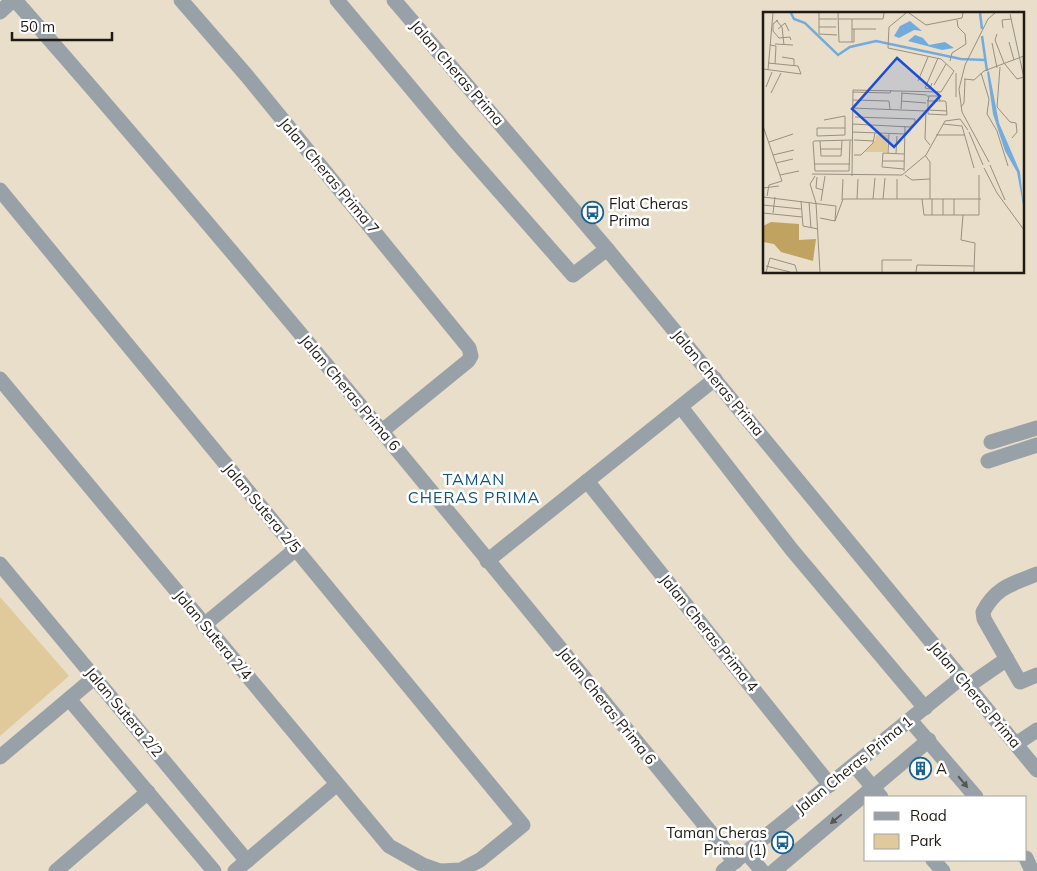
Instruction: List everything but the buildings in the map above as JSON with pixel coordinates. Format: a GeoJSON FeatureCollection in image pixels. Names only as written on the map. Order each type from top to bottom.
{"type":"FeatureCollection","features":[{"type":"Feature","properties":{"kind":"street"},"geometry":{"type":"LineString","coordinates":[[0,12],[14,0]]}},
{"type":"Feature","properties":{"kind":"street","name":"Jalan Cheras Prima 6"},"geometry":{"type":"LineString","coordinates":[[14,0],[152,156],[382,431],[735,862],[762,871]]}},
{"type":"Feature","properties":{"kind":"street","name":"Jalan Cheras Prima 7"},"geometry":{"type":"LineString","coordinates":[[181,0],[365,218],[469,348],[471,356],[382,431]]}},
{"type":"Feature","properties":{"kind":"street"},"geometry":{"type":"LineString","coordinates":[[337,0],[456,142],[573,276],[607,249]]}},
{"type":"Feature","properties":{"kind":"street","name":"Jalan Cheras Prima"},"geometry":{"type":"LineString","coordinates":[[394,0],[607,249],[969,681],[1037,770]]}},
{"type":"Feature","properties":{"kind":"street","name":"Jalan Sutera 2/5"},"geometry":{"type":"LineString","coordinates":[[0,190],[523,825]]}},
{"type":"Feature","properties":{"kind":"street","name":"Jalan Sutera 2/4"},"geometry":{"type":"LineString","coordinates":[[0,379],[389,846],[423,865],[441,871],[461,870],[480,860],[523,825]]}},
{"type":"Feature","properties":{"kind":"street"},"geometry":{"type":"LineString","coordinates":[[488,561],[715,379]]}},
{"type":"Feature","properties":{"kind":"street"},"geometry":{"type":"LineString","coordinates":[[681,406],[792,550],[925,708]]}},
{"type":"Feature","properties":{"kind":"street"},"geometry":{"type":"LineString","coordinates":[[991,442],[1037,428]]}},
{"type":"Feature","properties":{"kind":"street"},"geometry":{"type":"LineString","coordinates":[[988,461],[1037,445]]}},
{"type":"Feature","properties":{"kind":"street","name":"Jalan Cheras Prima 4"},"geometry":{"type":"LineString","coordinates":[[587,481],[830,785]]}},
{"type":"Feature","properties":{"kind":"street"},"geometry":{"type":"LineString","coordinates":[[204,625],[296,549]]}},
{"type":"Feature","properties":{"kind":"street","name":"Jalan Sutera 2/2"},"geometry":{"type":"LineString","coordinates":[[0,564],[247,860]]}},
{"type":"Feature","properties":{"kind":"street"},"geometry":{"type":"LineString","coordinates":[[1037,574],[1006,587],[990,598],[982,612],[1004,662],[1020,682],[1037,675]]}},
{"type":"Feature","properties":{"kind":"street","name":"Jalan Cheras Prima 1"},"geometry":{"type":"LineString","coordinates":[[735,862],[925,708],[1004,662]]}},
{"type":"Feature","properties":{"kind":"street"},"geometry":{"type":"LineString","coordinates":[[0,756],[95,677]]}},
{"type":"Feature","properties":{"kind":"street"},"geometry":{"type":"LineString","coordinates":[[69,699],[214,871]]}},
{"type":"Feature","properties":{"kind":"street"},"geometry":{"type":"LineString","coordinates":[[910,720],[975,796]]}},
{"type":"Feature","properties":{"kind":"street"},"geometry":{"type":"LineString","coordinates":[[1016,744],[1033,732]]}},
{"type":"Feature","properties":{"kind":"street"},"geometry":{"type":"LineString","coordinates":[[854,765],[877,792],[928,740]]}},
{"type":"Feature","properties":{"kind":"street"},"geometry":{"type":"LineString","coordinates":[[235,871],[337,784]]}},
{"type":"Feature","properties":{"kind":"street"},"geometry":{"type":"LineString","coordinates":[[56,871],[148,792]]}},
{"type":"Feature","properties":{"kind":"street"},"geometry":{"type":"LineString","coordinates":[[774,871],[864,802]]}},
{"type":"Feature","properties":{"kind":"street"},"geometry":{"type":"LineString","coordinates":[[934,861],[942,871]]}},
{"type":"Feature","properties":{"kind":"green space"},"geometry":{"type":"Polygon","coordinates":[[[0,597],[69,676],[0,736],[0,597]]]}},
{"type":"Feature","properties":{"kind":"place","name":"Flat Cheras Prima"},"geometry":{"type":"Point","coordinates":[593,213]}},
{"type":"Feature","properties":{"kind":"place","name":"A"},"geometry":{"type":"Point","coordinates":[920,769]}},
{"type":"Feature","properties":{"kind":"place","name":"Taman Cheras Prima (1)"},"geometry":{"type":"Point","coordinates":[783,842]}},
{"type":"Feature","properties":{"kind":"district","name":"TAMAN CHERAS PRIMA"},"geometry":{"type":"Point","coordinates":[474,488]}}]}
